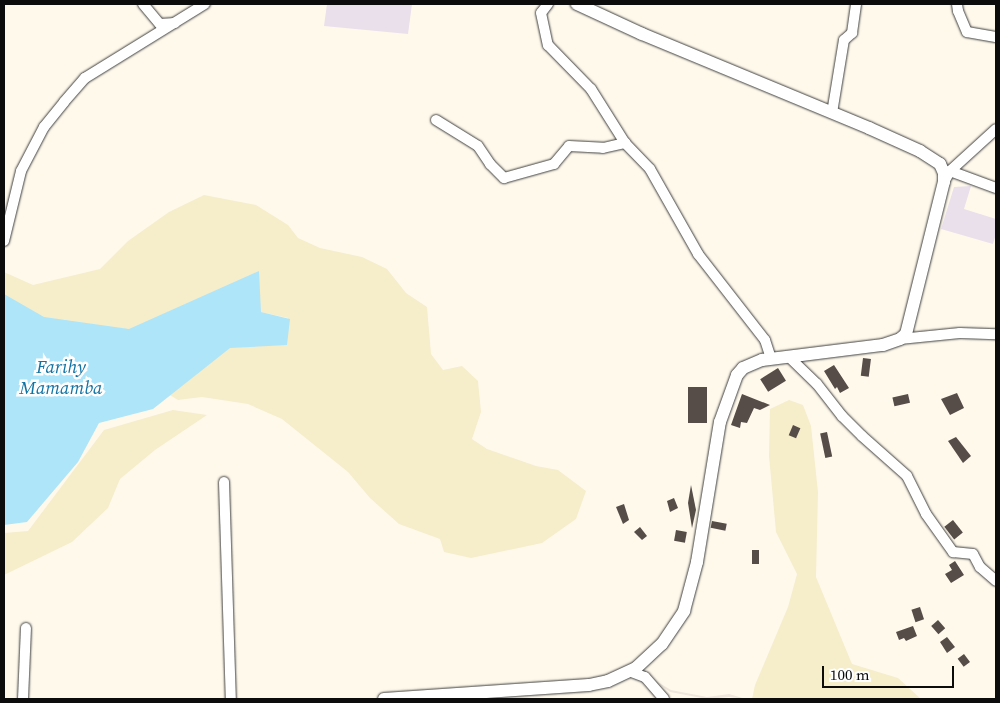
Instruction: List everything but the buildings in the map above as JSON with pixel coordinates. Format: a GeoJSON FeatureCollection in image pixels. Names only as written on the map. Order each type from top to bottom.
{"type":"FeatureCollection","features":[{"type":"Feature","properties":{"kind":"street"},"geometry":{"type":"LineString","coordinates":[[143,4],[160,24],[176,23]]}},
{"type":"Feature","properties":{"kind":"street"},"geometry":{"type":"LineString","coordinates":[[4,241],[21,170],[44,127],[64,102],[85,78],[109,61],[176,23],[205,4]]}},
{"type":"Feature","properties":{"kind":"street"},"geometry":{"type":"LineString","coordinates":[[548,4],[541,12],[548,45],[591,89],[625,143],[650,169],[698,254],[765,340],[771,359]]}},
{"type":"Feature","properties":{"kind":"street"},"geometry":{"type":"LineString","coordinates":[[832,113],[844,40],[852,33],[856,4]]}},
{"type":"Feature","properties":{"kind":"street"},"geometry":{"type":"LineString","coordinates":[[957,4],[967,32],[996,37]]}},
{"type":"Feature","properties":{"kind":"street"},"geometry":{"type":"LineString","coordinates":[[584,5],[920,151],[940,164],[947,177],[996,188]]}},
{"type":"Feature","properties":{"kind":"street"},"geometry":{"type":"LineString","coordinates":[[436,120],[478,146],[490,164],[504,178],[554,164],[569,146],[603,148],[625,143]]}},
{"type":"Feature","properties":{"kind":"street"},"geometry":{"type":"LineString","coordinates":[[900,339],[906,334],[947,177],[996,129]]}},
{"type":"Feature","properties":{"kind":"street"},"geometry":{"type":"LineString","coordinates":[[384,699],[509,695],[608,681],[636,668],[662,644],[684,611],[698,562],[720,422],[733,384],[743,368],[762,360],[883,346],[900,339],[960,333],[996,334]]}},
{"type":"Feature","properties":{"kind":"street"},"geometry":{"type":"LineString","coordinates":[[788,356],[817,384],[849,422],[907,476],[926,514],[954,552],[973,554],[980,567],[996,581]]}},
{"type":"Feature","properties":{"kind":"street"},"geometry":{"type":"LineString","coordinates":[[224,482],[231,699]]}},
{"type":"Feature","properties":{"kind":"street"},"geometry":{"type":"LineString","coordinates":[[23,699],[26,628]]}},
{"type":"Feature","properties":{"kind":"street"},"geometry":{"type":"LineString","coordinates":[[629,671],[645,677],[664,699]]}},
{"type":"Feature","properties":{"kind":"shaded area"},"geometry":{"type":"Polygon","coordinates":[[[327,4],[412,4],[408,34],[324,26],[327,4]]]}},
{"type":"Feature","properties":{"kind":"shaded area"},"geometry":{"type":"Polygon","coordinates":[[[971,186],[964,209],[996,219],[996,234],[993,244],[941,229],[954,187],[971,186]]]}},
{"type":"Feature","properties":{"kind":"shaded area"},"geometry":{"type":"Polygon","coordinates":[[[204,195],[256,205],[288,225],[298,238],[320,248],[362,257],[387,269],[406,293],[427,307],[431,354],[443,370],[462,366],[478,381],[481,412],[472,439],[487,449],[536,466],[558,470],[586,491],[576,519],[542,543],[471,558],[444,552],[440,539],[399,524],[370,498],[348,472],[282,419],[248,404],[202,397],[178,400],[168,394],[228,347],[282,341],[288,318],[256,311],[129,331],[45,319],[4,298],[4,272],[33,285],[100,269],[128,241],[169,212],[204,195]]]}},
{"type":"Feature","properties":{"kind":"shaded area"},"geometry":{"type":"Polygon","coordinates":[[[789,400],[803,405],[811,426],[818,492],[816,577],[852,664],[898,678],[921,699],[752,699],[755,685],[788,607],[797,574],[776,532],[769,456],[770,409],[789,400]]]}},
{"type":"Feature","properties":{"kind":"shaded area"},"geometry":{"type":"Polygon","coordinates":[[[173,410],[207,415],[155,450],[120,479],[108,508],[72,542],[4,575],[4,533],[28,531],[104,430],[173,410]]]}},
{"type":"Feature","properties":{"kind":"shaded area"},"geometry":{"type":"Polygon","coordinates":[[[639,665],[656,681],[671,690],[707,697],[729,694],[746,699],[729,697],[707,699],[670,692],[636,668],[639,665]]]}},
{"type":"Feature","properties":{"kind":"water","name":"Farihy Mamamba"},"geometry":{"type":"Polygon","coordinates":[[[259,271],[261,312],[290,319],[287,345],[230,348],[153,409],[99,423],[78,462],[27,522],[4,525],[4,294],[44,317],[129,329],[259,271]]]}}]}
